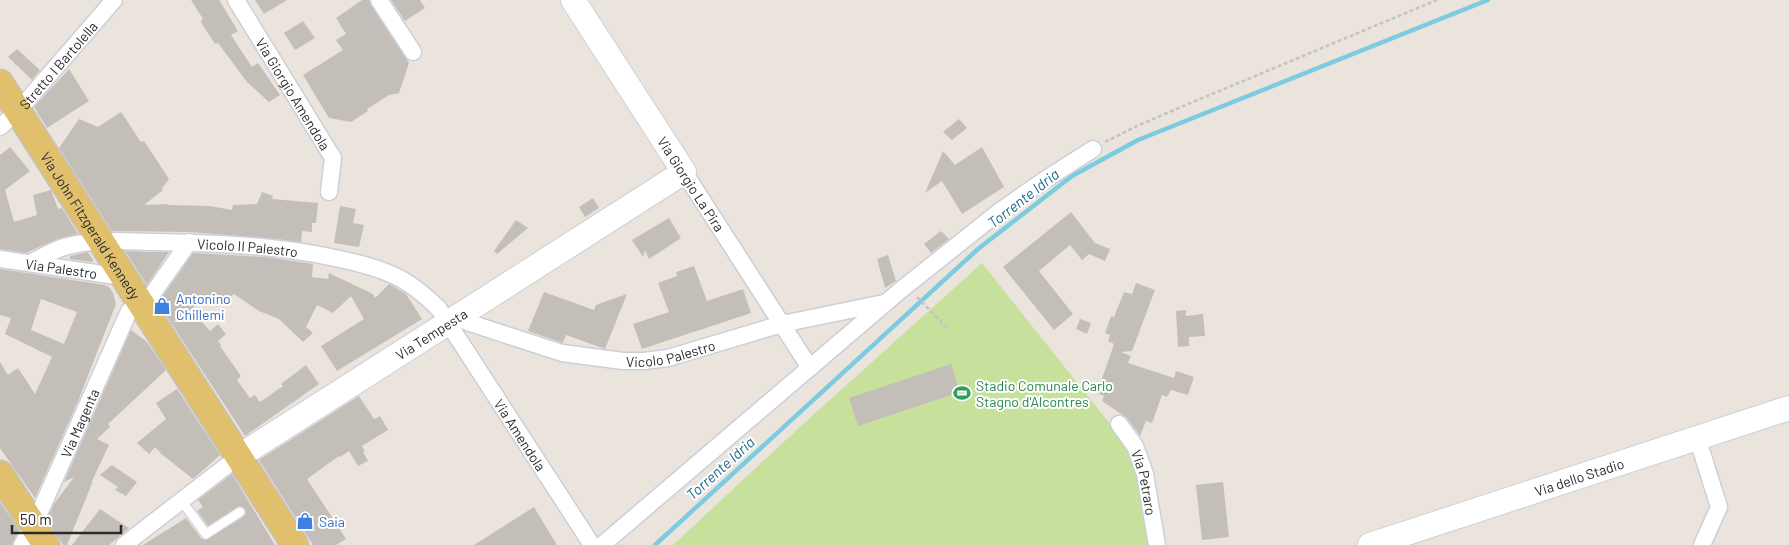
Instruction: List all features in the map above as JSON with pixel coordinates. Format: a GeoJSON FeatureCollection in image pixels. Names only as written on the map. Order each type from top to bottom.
{"type":"FeatureCollection","features":[{"type":"Feature","properties":{"kind":"main road","name":"Via John Fitzgerald Kennedy"},"geometry":{"type":"LineString","coordinates":[[0,83],[9,119],[101,241],[295,545]]}},
{"type":"Feature","properties":{"kind":"main road"},"geometry":{"type":"LineString","coordinates":[[0,474],[33,538]]}},
{"type":"Feature","properties":{"kind":"street","name":"Stretto I Bartolella"},"geometry":{"type":"LineString","coordinates":[[9,119],[114,0]]}},
{"type":"Feature","properties":{"kind":"street","name":"Via Giorgio Amendola"},"geometry":{"type":"LineString","coordinates":[[236,0],[333,158],[329,192]]}},
{"type":"Feature","properties":{"kind":"street"},"geometry":{"type":"LineString","coordinates":[[380,0],[413,52]]}},
{"type":"Feature","properties":{"kind":"street","name":"Via Giorgio La Pira"},"geometry":{"type":"LineString","coordinates":[[573,0],[810,368]]}},
{"type":"Feature","properties":{"kind":"street"},"geometry":{"type":"LineString","coordinates":[[602,545],[886,303],[1000,211],[1093,149]]}},
{"type":"Feature","properties":{"kind":"street","name":"Via Tempesta"},"geometry":{"type":"LineString","coordinates":[[124,545],[238,457],[684,172]]}},
{"type":"Feature","properties":{"kind":"street","name":"Vicolo II Palestro"},"geometry":{"type":"LineString","coordinates":[[30,264],[63,247],[101,241],[189,242],[292,251],[378,269],[410,284],[453,320]]}},
{"type":"Feature","properties":{"kind":"street","name":"Via Magenta"},"geometry":{"type":"LineString","coordinates":[[33,538],[42,507],[129,311],[151,296],[189,242]]}},
{"type":"Feature","properties":{"kind":"street","name":"Via Palestro"},"geometry":{"type":"LineString","coordinates":[[0,259],[123,277]]}},
{"type":"Feature","properties":{"kind":"street","name":"Vicolo Palestro"},"geometry":{"type":"LineString","coordinates":[[453,320],[562,352],[644,362],[668,358],[782,324],[886,303]]}},
{"type":"Feature","properties":{"kind":"street","name":"Via Amendola"},"geometry":{"type":"LineString","coordinates":[[453,320],[592,545]]}},
{"type":"Feature","properties":{"kind":"street","name":"Via dello Stadio"},"geometry":{"type":"LineString","coordinates":[[1386,542],[1697,437],[1789,408]]}},
{"type":"Feature","properties":{"kind":"street","name":"Via Petraro"},"geometry":{"type":"LineString","coordinates":[[1119,424],[1135,446],[1145,474],[1157,545]]}},
{"type":"Feature","properties":{"kind":"street"},"geometry":{"type":"LineString","coordinates":[[1697,437],[1720,507],[1702,545]]}},
{"type":"Feature","properties":{"kind":"lane"},"geometry":{"type":"LineString","coordinates":[[182,500],[206,534],[240,512]]}},
{"type":"Feature","properties":{"kind":"path"},"geometry":{"type":"LineString","coordinates":[[1093,149],[1137,126],[1437,0]]}},
{"type":"Feature","properties":{"kind":"path"},"geometry":{"type":"LineString","coordinates":[[913,293],[947,328]]}},
{"type":"Feature","properties":{"kind":"green space","name":"Stadio Comunale Carlo Stagno d'Alcontres"},"geometry":{"type":"Polygon","coordinates":[[[982,263],[1129,448],[1139,473],[1150,545],[673,545],[802,425],[982,263]]]}},
{"type":"Feature","properties":{"kind":"building"},"geometry":{"type":"Polygon","coordinates":[[[191,0],[219,0],[238,31],[231,35],[252,67],[258,63],[280,95],[269,102],[247,82],[218,43],[215,44],[202,24],[201,21],[203,19],[191,0]]]}},
{"type":"Feature","properties":{"kind":"building"},"geometry":{"type":"Polygon","coordinates":[[[255,0],[287,0],[264,14],[255,0]]]}},
{"type":"Feature","properties":{"kind":"building"},"geometry":{"type":"Polygon","coordinates":[[[362,0],[369,0],[409,63],[399,93],[389,95],[351,122],[329,118],[303,75],[343,50],[336,40],[346,34],[336,18],[362,0]]]}},
{"type":"Feature","properties":{"kind":"building"},"geometry":{"type":"Polygon","coordinates":[[[391,0],[420,0],[425,8],[405,21],[391,0]]]}},
{"type":"Feature","properties":{"kind":"building"},"geometry":{"type":"Polygon","coordinates":[[[303,21],[315,38],[295,50],[284,33],[303,21]]]}},
{"type":"Feature","properties":{"kind":"building"},"geometry":{"type":"Polygon","coordinates":[[[17,49],[40,70],[32,80],[8,57],[17,49]]]}},
{"type":"Feature","properties":{"kind":"building"},"geometry":{"type":"Polygon","coordinates":[[[69,69],[89,101],[47,128],[34,107],[69,69]]]}},
{"type":"Feature","properties":{"kind":"building"},"geometry":{"type":"Polygon","coordinates":[[[121,112],[141,142],[144,141],[169,179],[162,188],[163,190],[144,205],[210,206],[232,210],[233,205],[257,204],[262,192],[273,196],[272,199],[318,203],[316,223],[312,223],[312,232],[302,231],[301,242],[189,232],[112,231],[59,148],[79,119],[98,127],[121,112]]]}},
{"type":"Feature","properties":{"kind":"building"},"geometry":{"type":"Polygon","coordinates":[[[959,119],[967,128],[952,140],[943,132],[959,119]]]}},
{"type":"Feature","properties":{"kind":"building"},"geometry":{"type":"Polygon","coordinates":[[[10,147],[30,171],[5,190],[14,222],[37,215],[33,195],[51,190],[58,209],[62,208],[78,234],[57,239],[26,253],[0,249],[0,155],[10,147]]]}},
{"type":"Feature","properties":{"kind":"building"},"geometry":{"type":"Polygon","coordinates":[[[982,147],[1004,187],[962,214],[942,181],[925,193],[943,151],[955,165],[982,147]]]}},
{"type":"Feature","properties":{"kind":"building"},"geometry":{"type":"Polygon","coordinates":[[[593,198],[599,208],[585,217],[579,207],[593,198]]]}},
{"type":"Feature","properties":{"kind":"building"},"geometry":{"type":"Polygon","coordinates":[[[340,206],[356,209],[353,223],[364,225],[359,247],[334,243],[340,206]]]}},
{"type":"Feature","properties":{"kind":"building"},"geometry":{"type":"Polygon","coordinates":[[[1071,212],[1095,243],[1110,249],[1105,261],[1089,254],[1082,260],[1070,245],[1039,271],[1073,314],[1054,330],[1003,267],[1071,212]]]}},
{"type":"Feature","properties":{"kind":"building"},"geometry":{"type":"Polygon","coordinates":[[[669,218],[681,238],[649,259],[645,250],[643,257],[632,240],[669,218]]]}},
{"type":"Feature","properties":{"kind":"building"},"geometry":{"type":"Polygon","coordinates":[[[516,220],[528,228],[497,254],[494,251],[516,220]]]}},
{"type":"Feature","properties":{"kind":"building"},"geometry":{"type":"Polygon","coordinates":[[[941,231],[949,239],[931,253],[924,244],[941,231]]]}},
{"type":"Feature","properties":{"kind":"building"},"geometry":{"type":"Polygon","coordinates":[[[125,251],[151,252],[169,252],[147,285],[125,251]]]}},
{"type":"Feature","properties":{"kind":"building"},"geometry":{"type":"Polygon","coordinates":[[[88,252],[93,262],[70,259],[70,256],[88,252]]]}},
{"type":"Feature","properties":{"kind":"building"},"geometry":{"type":"Polygon","coordinates":[[[193,253],[266,257],[313,264],[312,277],[328,279],[329,273],[373,294],[375,298],[389,284],[406,294],[422,319],[337,371],[321,346],[364,319],[351,296],[333,313],[317,305],[306,327],[313,333],[303,342],[279,319],[259,311],[234,294],[217,307],[209,296],[173,322],[202,322],[210,331],[218,324],[226,334],[218,341],[220,346],[241,376],[237,380],[250,398],[255,395],[260,402],[283,386],[281,384],[306,365],[319,384],[245,436],[158,303],[193,253]]]}},
{"type":"Feature","properties":{"kind":"building"},"geometry":{"type":"Polygon","coordinates":[[[888,255],[896,281],[885,288],[877,259],[888,255]]]}},
{"type":"Feature","properties":{"kind":"building"},"geometry":{"type":"Polygon","coordinates":[[[694,266],[707,301],[743,289],[751,313],[642,349],[633,324],[669,312],[658,283],[677,276],[676,272],[694,266]]]}},
{"type":"Feature","properties":{"kind":"building"},"geometry":{"type":"Polygon","coordinates":[[[0,269],[105,285],[113,293],[116,304],[78,401],[35,498],[0,448],[0,362],[8,375],[18,368],[35,394],[52,357],[5,334],[11,318],[0,315],[0,269]],[[41,299],[31,330],[64,344],[77,312],[41,299]]]}},
{"type":"Feature","properties":{"kind":"building"},"geometry":{"type":"Polygon","coordinates":[[[1136,283],[1155,290],[1132,351],[1121,352],[1131,356],[1128,363],[1174,378],[1176,371],[1194,377],[1188,395],[1171,390],[1167,397],[1162,395],[1152,423],[1146,421],[1140,436],[1127,418],[1102,401],[1104,396],[1097,393],[1114,344],[1108,341],[1110,335],[1105,333],[1111,316],[1114,317],[1124,292],[1132,294],[1136,283]]]}},
{"type":"Feature","properties":{"kind":"building"},"geometry":{"type":"Polygon","coordinates":[[[544,292],[594,310],[596,305],[627,294],[605,349],[566,335],[563,343],[528,331],[544,292]]]}},
{"type":"Feature","properties":{"kind":"building"},"geometry":{"type":"Polygon","coordinates":[[[1186,310],[1186,316],[1203,314],[1205,336],[1189,337],[1189,346],[1178,347],[1176,311],[1186,310]]]}},
{"type":"Feature","properties":{"kind":"building"},"geometry":{"type":"Polygon","coordinates":[[[1080,319],[1091,323],[1087,334],[1076,329],[1080,319]]]}},
{"type":"Feature","properties":{"kind":"building"},"geometry":{"type":"Polygon","coordinates":[[[131,330],[147,342],[166,370],[108,424],[110,427],[97,439],[109,445],[91,483],[93,481],[67,545],[63,545],[47,519],[54,504],[74,477],[64,482],[131,330]]]}},
{"type":"Feature","properties":{"kind":"building"},"geometry":{"type":"Polygon","coordinates":[[[951,364],[960,392],[858,426],[849,398],[951,364]]]}},
{"type":"Feature","properties":{"kind":"building"},"geometry":{"type":"Polygon","coordinates":[[[177,389],[220,455],[193,479],[155,447],[149,454],[137,443],[166,419],[156,403],[177,389]]]}},
{"type":"Feature","properties":{"kind":"building"},"geometry":{"type":"Polygon","coordinates":[[[359,396],[374,419],[380,416],[388,430],[362,446],[368,461],[358,466],[349,451],[307,479],[346,539],[336,545],[313,545],[259,460],[359,396]]]}},
{"type":"Feature","properties":{"kind":"building"},"geometry":{"type":"Polygon","coordinates":[[[112,465],[137,482],[126,496],[115,490],[118,487],[100,475],[112,465]]]}},
{"type":"Feature","properties":{"kind":"building"},"geometry":{"type":"Polygon","coordinates":[[[232,474],[275,545],[143,545],[186,518],[201,538],[206,540],[243,517],[246,514],[245,509],[239,506],[208,526],[197,511],[203,507],[198,500],[232,474]]]}},
{"type":"Feature","properties":{"kind":"building"},"geometry":{"type":"Polygon","coordinates":[[[1223,482],[1229,537],[1202,540],[1196,485],[1223,482]]]}},
{"type":"Feature","properties":{"kind":"building"},"geometry":{"type":"Polygon","coordinates":[[[0,502],[19,530],[12,545],[0,545],[0,502]]]}},
{"type":"Feature","properties":{"kind":"building"},"geometry":{"type":"Polygon","coordinates":[[[534,507],[557,545],[474,545],[534,507]]]}},
{"type":"Feature","properties":{"kind":"building"},"geometry":{"type":"Polygon","coordinates":[[[100,509],[129,528],[109,545],[72,545],[100,509]]]}},
{"type":"Feature","properties":{"kind":"waterway","name":"Torrente Idria"},"geometry":{"type":"LineString","coordinates":[[655,545],[978,249],[1072,176],[1138,140],[1488,0]]}},
{"type":"Feature","properties":{"kind":"place","name":"Antonino Chillemi"},"geometry":{"type":"Point","coordinates":[162,306]}},
{"type":"Feature","properties":{"kind":"place","name":"Stadio Comunale Carlo Stagno d'Alcontres"},"geometry":{"type":"Point","coordinates":[962,393]}},
{"type":"Feature","properties":{"kind":"place","name":"Saia"},"geometry":{"type":"Point","coordinates":[305,521]}}]}
